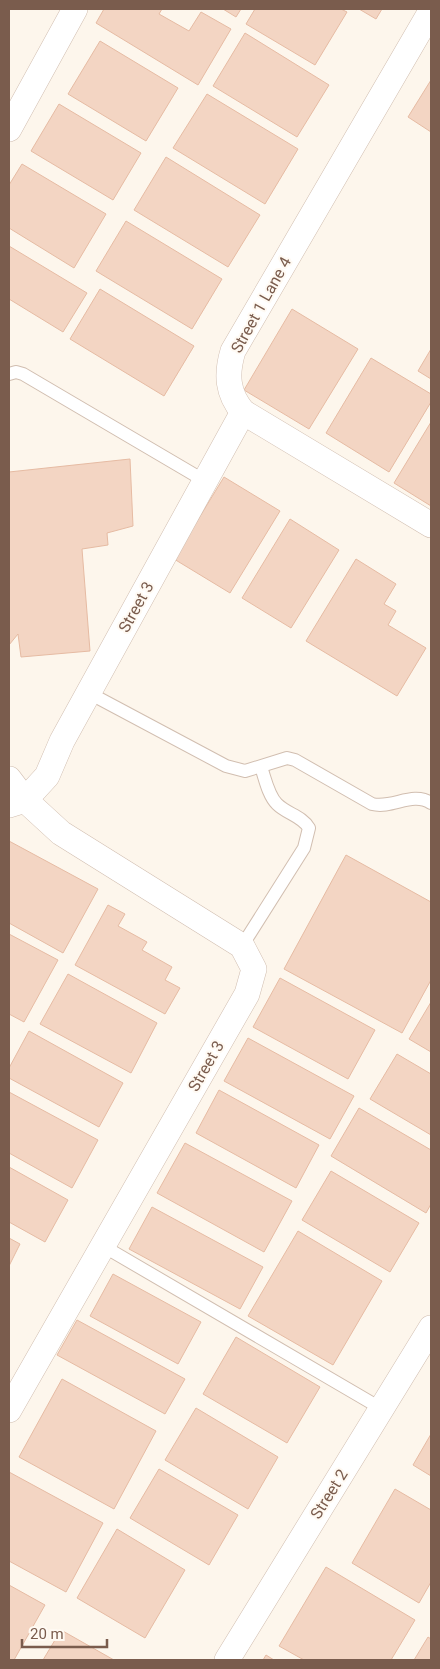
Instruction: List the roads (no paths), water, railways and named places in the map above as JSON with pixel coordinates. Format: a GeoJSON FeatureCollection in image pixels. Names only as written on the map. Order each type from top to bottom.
{"type":"FeatureCollection","features":[{"type":"Feature","properties":{"kind":"street"},"geometry":{"type":"LineString","coordinates":[[9,129],[74,9]]}},
{"type":"Feature","properties":{"kind":"street","name":"Street 1 Lane 4"},"geometry":{"type":"LineString","coordinates":[[431,11],[232,351],[228,369],[230,388],[235,402],[243,412],[431,525]]}},
{"type":"Feature","properties":{"kind":"street","name":"Street 3"},"geometry":{"type":"LineString","coordinates":[[17,802],[47,776],[62,741],[243,412]]}},
{"type":"Feature","properties":{"kind":"street"},"geometry":{"type":"LineString","coordinates":[[9,779],[17,802],[61,833],[242,946]]}},
{"type":"Feature","properties":{"kind":"street","name":"Street 3"},"geometry":{"type":"LineString","coordinates":[[9,1410],[247,994],[254,969],[242,946]]}},
{"type":"Feature","properties":{"kind":"street","name":"Street 2"},"geometry":{"type":"LineString","coordinates":[[227,1660],[431,1328]]}},
{"type":"Feature","properties":{"kind":"lane"},"geometry":{"type":"LineString","coordinates":[[9,374],[16,372],[23,374],[205,481]]}},
{"type":"Feature","properties":{"kind":"lane"},"geometry":{"type":"LineString","coordinates":[[89,693],[226,766],[245,771],[287,758],[295,760],[372,804],[380,806],[390,805],[413,798],[426,799],[431,802]]}},
{"type":"Feature","properties":{"kind":"lane"},"geometry":{"type":"LineString","coordinates":[[242,946],[304,848],[309,828],[306,823],[277,804],[272,798],[261,767]]}},
{"type":"Feature","properties":{"kind":"lane"},"geometry":{"type":"LineString","coordinates":[[103,1246],[382,1409]]}}]}
